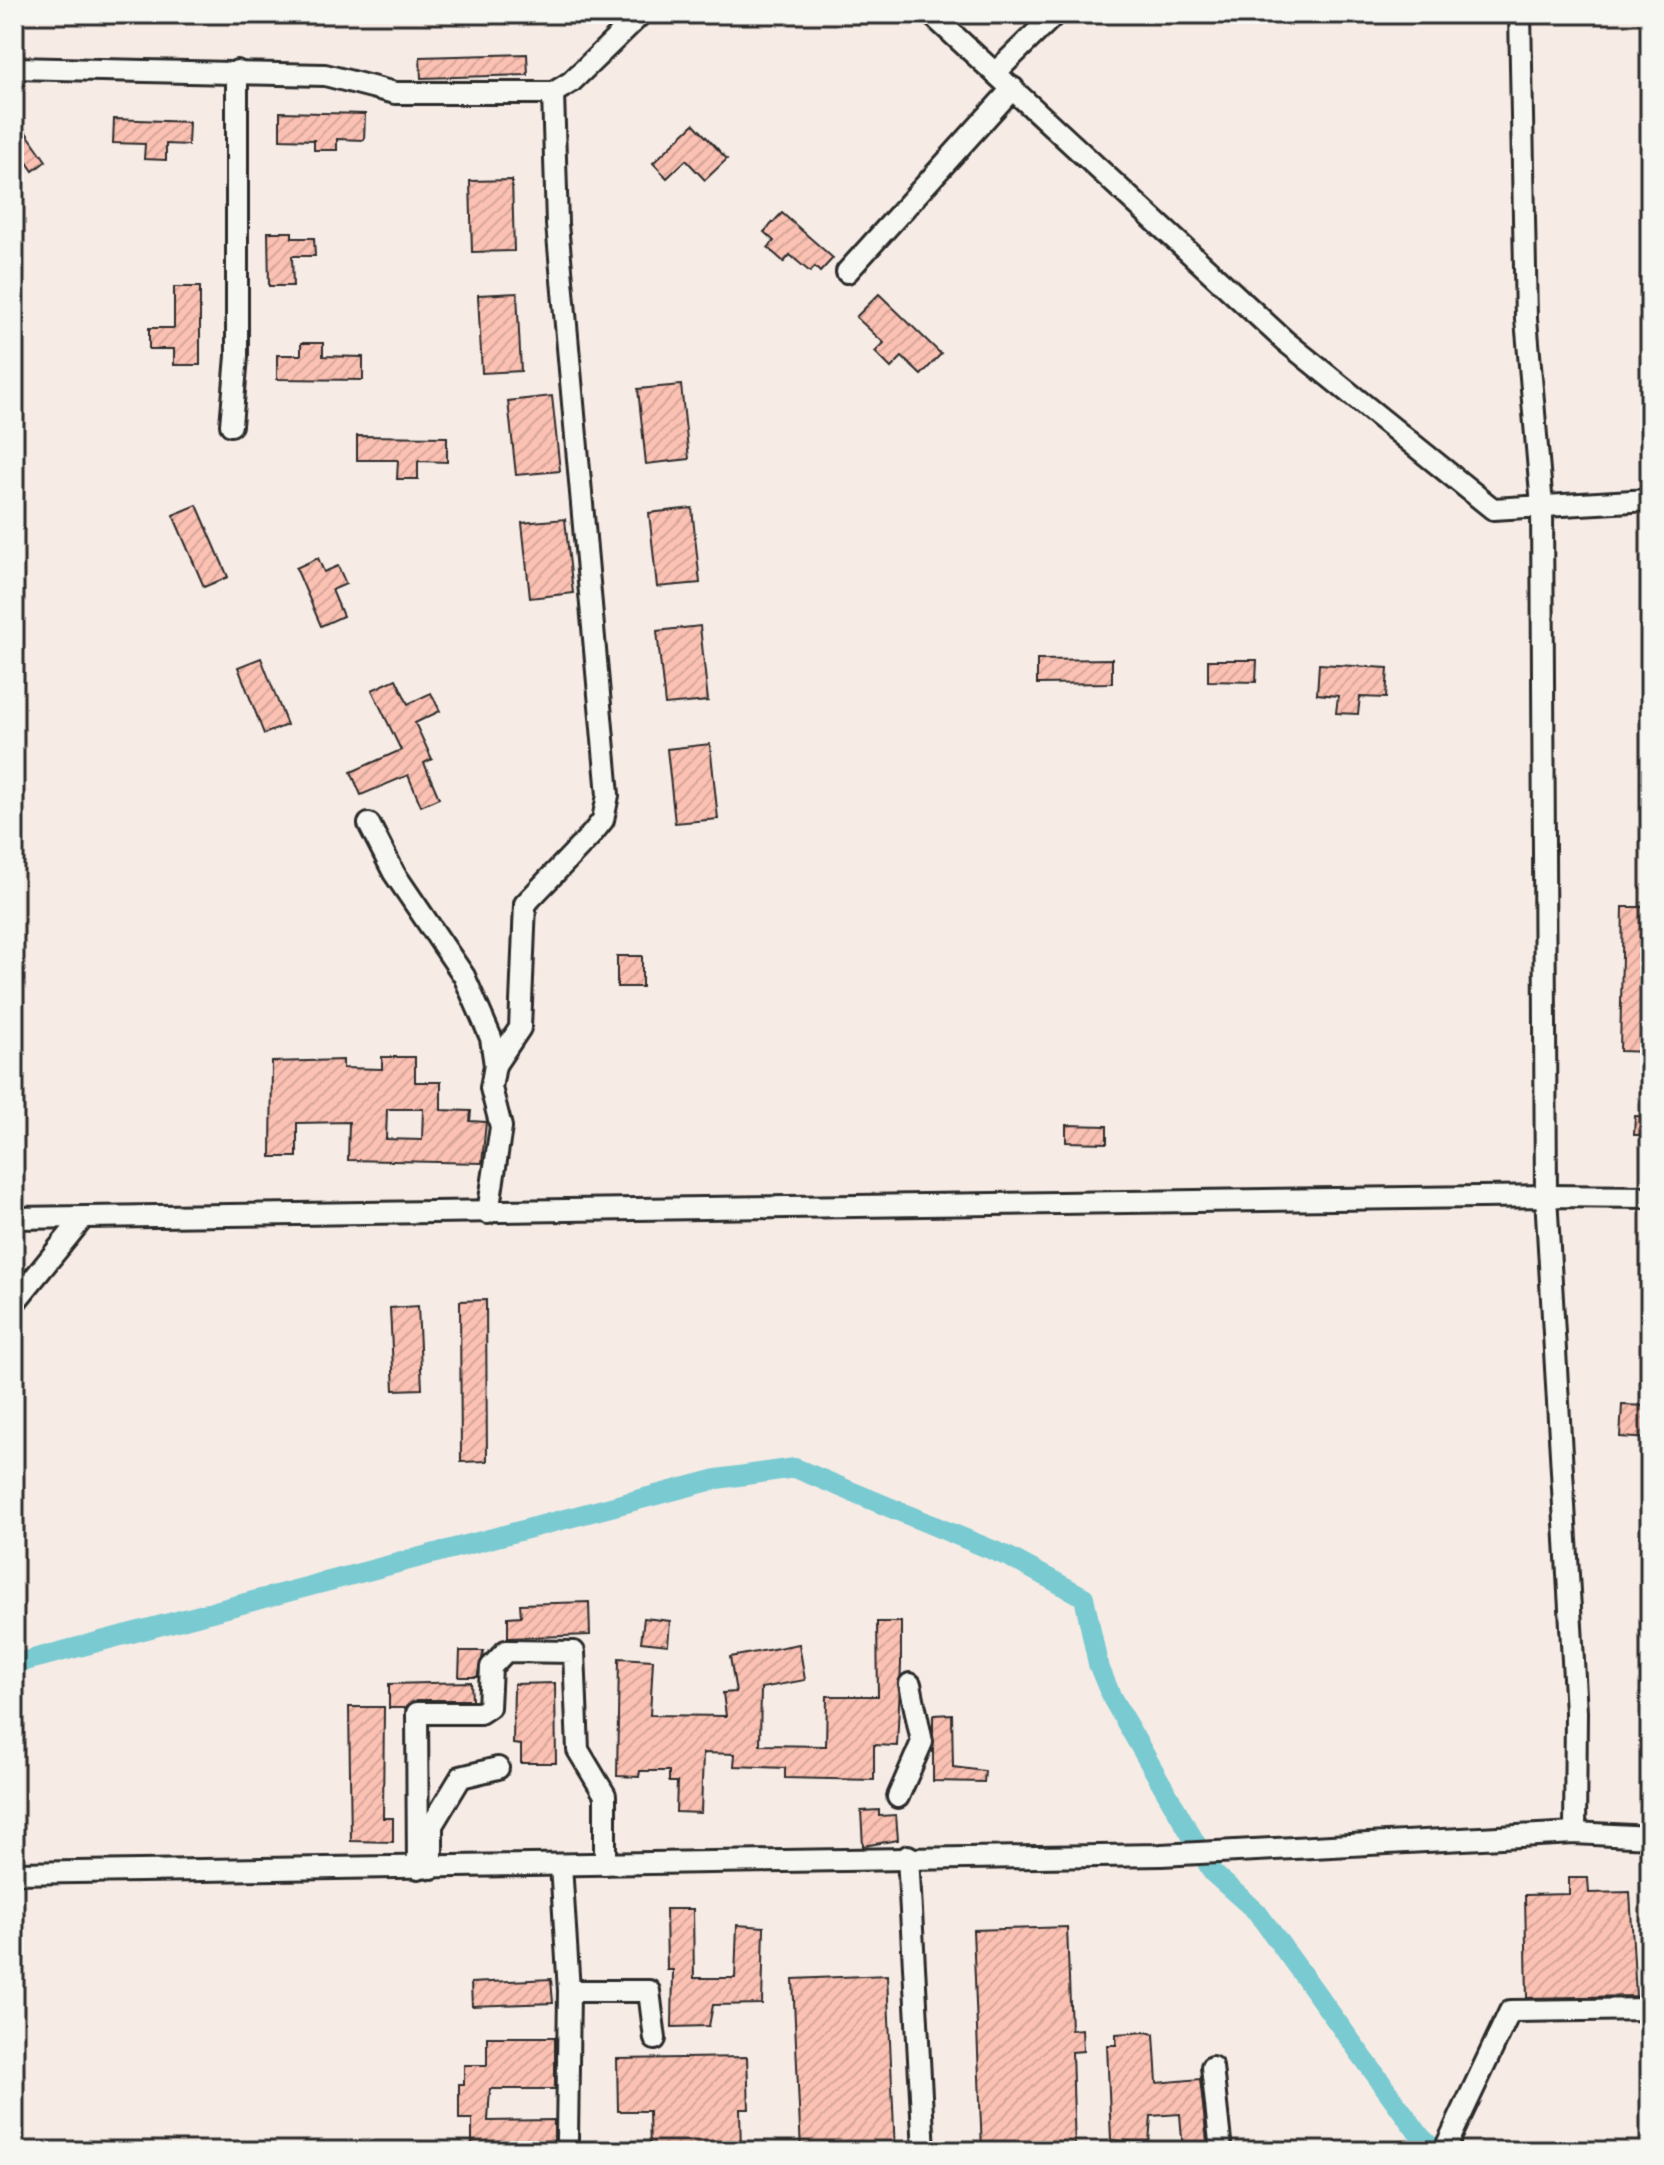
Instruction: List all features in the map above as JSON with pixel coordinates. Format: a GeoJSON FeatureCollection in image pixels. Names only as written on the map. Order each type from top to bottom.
{"type":"FeatureCollection","features":[{"type":"Feature","properties":{"kind":"street"},"geometry":{"type":"LineString","coordinates":[[14,68],[325,75],[395,93],[553,93],[571,82],[641,14]]}},
{"type":"Feature","properties":{"kind":"street"},"geometry":{"type":"LineString","coordinates":[[931,14],[1285,341],[1493,509],[1650,500]]}},
{"type":"Feature","properties":{"kind":"street"},"geometry":{"type":"LineString","coordinates":[[995,73],[1055,14]]}},
{"type":"Feature","properties":{"kind":"street"},"geometry":{"type":"LineString","coordinates":[[1520,14],[1526,319],[1542,506],[1546,1196],[1576,1712],[1575,1833]]}},
{"type":"Feature","properties":{"kind":"street"},"geometry":{"type":"LineString","coordinates":[[231,425],[237,356],[237,71]]}},
{"type":"Feature","properties":{"kind":"street"},"geometry":{"type":"LineString","coordinates":[[847,272],[1013,88]]}},
{"type":"Feature","properties":{"kind":"street"},"geometry":{"type":"LineString","coordinates":[[495,1065],[520,1028],[525,904],[603,820],[608,795],[557,224],[553,93]]}},
{"type":"Feature","properties":{"kind":"street"},"geometry":{"type":"LineString","coordinates":[[369,824],[394,873],[464,976],[491,1038],[495,1065],[491,1088],[501,1127],[488,1213]]}},
{"type":"Feature","properties":{"kind":"street"},"geometry":{"type":"LineString","coordinates":[[14,1218],[1650,1197]]}},
{"type":"Feature","properties":{"kind":"street"},"geometry":{"type":"LineString","coordinates":[[14,1303],[83,1218]]}},
{"type":"Feature","properties":{"kind":"street"},"geometry":{"type":"LineString","coordinates":[[425,1868],[417,1713],[480,1713],[489,1707],[491,1667],[506,1651],[574,1652],[578,1750],[605,1795],[605,1864]]}},
{"type":"Feature","properties":{"kind":"street"},"geometry":{"type":"LineString","coordinates":[[898,1797],[922,1742],[910,1684]]}},
{"type":"Feature","properties":{"kind":"street"},"geometry":{"type":"LineString","coordinates":[[425,1868],[432,1825],[461,1777],[498,1768]]}},
{"type":"Feature","properties":{"kind":"street"},"geometry":{"type":"LineString","coordinates":[[14,1873],[425,1868],[908,1856],[1161,1855],[1575,1833],[1650,1837]]}},
{"type":"Feature","properties":{"kind":"street"},"geometry":{"type":"LineString","coordinates":[[908,1856],[924,2151]]}},
{"type":"Feature","properties":{"kind":"street"},"geometry":{"type":"LineString","coordinates":[[561,1865],[569,1991],[567,2139]]}},
{"type":"Feature","properties":{"kind":"street"},"geometry":{"type":"LineString","coordinates":[[569,1991],[649,1991],[655,2039]]}},
{"type":"Feature","properties":{"kind":"street"},"geometry":{"type":"LineString","coordinates":[[1448,2143],[1510,2011],[1650,2009]]}},
{"type":"Feature","properties":{"kind":"street"},"geometry":{"type":"LineString","coordinates":[[1212,2067],[1221,2151]]}},
{"type":"Feature","properties":{"kind":"building"},"geometry":{"type":"Polygon","coordinates":[[[527,54],[528,75],[421,78],[420,57],[527,54]]]}},
{"type":"Feature","properties":{"kind":"building"},"geometry":{"type":"Polygon","coordinates":[[[280,112],[365,114],[364,140],[337,139],[337,150],[314,150],[314,140],[280,139],[280,112]]]}},
{"type":"Feature","properties":{"kind":"building"},"geometry":{"type":"Polygon","coordinates":[[[14,115],[46,161],[33,171],[14,144],[14,115]]]}},
{"type":"Feature","properties":{"kind":"building"},"geometry":{"type":"Polygon","coordinates":[[[114,119],[189,122],[188,145],[166,144],[166,160],[144,159],[145,144],[113,143],[114,119]]]}},
{"type":"Feature","properties":{"kind":"building"},"geometry":{"type":"Polygon","coordinates":[[[694,124],[727,159],[705,180],[686,160],[667,178],[653,163],[694,124]]]}},
{"type":"Feature","properties":{"kind":"building"},"geometry":{"type":"Polygon","coordinates":[[[512,180],[514,251],[472,252],[470,181],[512,180]]]}},
{"type":"Feature","properties":{"kind":"building"},"geometry":{"type":"Polygon","coordinates":[[[782,213],[833,258],[820,272],[815,267],[810,272],[790,255],[784,262],[768,248],[774,241],[764,232],[782,213]]]}},
{"type":"Feature","properties":{"kind":"building"},"geometry":{"type":"Polygon","coordinates":[[[268,232],[292,232],[292,238],[314,238],[315,256],[292,256],[293,286],[269,286],[268,232]]]}},
{"type":"Feature","properties":{"kind":"building"},"geometry":{"type":"Polygon","coordinates":[[[174,287],[200,287],[200,365],[174,365],[174,349],[149,349],[149,328],[174,328],[174,287]]]}},
{"type":"Feature","properties":{"kind":"building"},"geometry":{"type":"Polygon","coordinates":[[[517,293],[521,371],[482,373],[478,295],[517,293]]]}},
{"type":"Feature","properties":{"kind":"building"},"geometry":{"type":"Polygon","coordinates":[[[879,294],[941,354],[921,375],[902,357],[891,368],[875,352],[884,343],[856,317],[879,294]]]}},
{"type":"Feature","properties":{"kind":"building"},"geometry":{"type":"Polygon","coordinates":[[[301,343],[323,343],[323,356],[363,357],[363,380],[277,379],[277,355],[301,355],[301,343]]]}},
{"type":"Feature","properties":{"kind":"building"},"geometry":{"type":"Polygon","coordinates":[[[681,385],[689,459],[646,464],[638,389],[681,385]]]}},
{"type":"Feature","properties":{"kind":"building"},"geometry":{"type":"Polygon","coordinates":[[[552,396],[560,471],[516,475],[508,401],[552,396]]]}},
{"type":"Feature","properties":{"kind":"building"},"geometry":{"type":"Polygon","coordinates":[[[357,436],[447,437],[447,462],[418,461],[418,479],[397,479],[398,460],[357,460],[357,436]]]}},
{"type":"Feature","properties":{"kind":"building"},"geometry":{"type":"Polygon","coordinates":[[[197,505],[228,577],[204,587],[173,515],[197,505]]]}},
{"type":"Feature","properties":{"kind":"building"},"geometry":{"type":"Polygon","coordinates":[[[692,508],[700,583],[657,587],[649,513],[692,508]]]}},
{"type":"Feature","properties":{"kind":"building"},"geometry":{"type":"Polygon","coordinates":[[[565,519],[573,593],[530,598],[522,523],[565,519]]]}},
{"type":"Feature","properties":{"kind":"building"},"geometry":{"type":"Polygon","coordinates":[[[318,558],[324,572],[338,566],[346,584],[332,590],[343,616],[321,626],[296,568],[318,558]]]}},
{"type":"Feature","properties":{"kind":"building"},"geometry":{"type":"Polygon","coordinates":[[[700,626],[708,701],[665,705],[657,631],[700,626]]]}},
{"type":"Feature","properties":{"kind":"building"},"geometry":{"type":"Polygon","coordinates":[[[261,658],[287,725],[264,734],[238,667],[261,658]]]}},
{"type":"Feature","properties":{"kind":"building"},"geometry":{"type":"Polygon","coordinates":[[[1112,659],[1112,683],[1037,684],[1037,660],[1112,659]]]}},
{"type":"Feature","properties":{"kind":"building"},"geometry":{"type":"Polygon","coordinates":[[[1208,660],[1257,660],[1256,682],[1208,681],[1208,660]]]}},
{"type":"Feature","properties":{"kind":"building"},"geometry":{"type":"Polygon","coordinates":[[[1319,664],[1388,668],[1386,698],[1360,697],[1358,714],[1336,713],[1338,696],[1317,694],[1319,664]]]}},
{"type":"Feature","properties":{"kind":"building"},"geometry":{"type":"Polygon","coordinates":[[[396,679],[408,704],[431,693],[440,711],[415,723],[432,759],[424,763],[439,798],[421,806],[408,775],[361,795],[351,772],[401,750],[372,690],[396,679]]]}},
{"type":"Feature","properties":{"kind":"building"},"geometry":{"type":"Polygon","coordinates":[[[710,744],[718,819],[675,823],[667,749],[710,744]]]}},
{"type":"Feature","properties":{"kind":"building"},"geometry":{"type":"Polygon","coordinates":[[[1623,907],[1650,907],[1650,1052],[1620,1051],[1623,907]]]}},
{"type":"Feature","properties":{"kind":"building"},"geometry":{"type":"Polygon","coordinates":[[[617,956],[642,956],[642,987],[617,987],[617,956]]]}},
{"type":"Feature","properties":{"kind":"building"},"geometry":{"type":"Polygon","coordinates":[[[382,1057],[415,1057],[415,1082],[441,1082],[441,1110],[471,1111],[470,1121],[486,1122],[482,1163],[348,1160],[349,1122],[297,1123],[297,1157],[271,1157],[272,1062],[343,1060],[343,1068],[382,1069],[382,1057]],[[387,1109],[386,1139],[422,1140],[423,1109],[387,1109]]]}},
{"type":"Feature","properties":{"kind":"building"},"geometry":{"type":"Polygon","coordinates":[[[1635,1116],[1650,1117],[1650,1135],[1634,1135],[1635,1116]]]}},
{"type":"Feature","properties":{"kind":"building"},"geometry":{"type":"Polygon","coordinates":[[[1066,1125],[1107,1126],[1107,1143],[1066,1142],[1066,1125]]]}},
{"type":"Feature","properties":{"kind":"building"},"geometry":{"type":"Polygon","coordinates":[[[486,1300],[487,1461],[461,1462],[460,1301],[486,1300]]]}},
{"type":"Feature","properties":{"kind":"building"},"geometry":{"type":"Polygon","coordinates":[[[418,1306],[422,1389],[394,1390],[390,1308],[418,1306]]]}},
{"type":"Feature","properties":{"kind":"building"},"geometry":{"type":"Polygon","coordinates":[[[1622,1405],[1650,1406],[1650,1439],[1620,1437],[1622,1405]]]}},
{"type":"Feature","properties":{"kind":"building"},"geometry":{"type":"Polygon","coordinates":[[[589,1602],[590,1635],[508,1638],[508,1617],[521,1616],[520,1604],[589,1602]]]}},
{"type":"Feature","properties":{"kind":"building"},"geometry":{"type":"Polygon","coordinates":[[[644,1618],[670,1621],[668,1645],[641,1642],[644,1618]]]}},
{"type":"Feature","properties":{"kind":"building"},"geometry":{"type":"Polygon","coordinates":[[[877,1622],[901,1622],[901,1665],[897,1746],[874,1745],[874,1780],[785,1778],[785,1768],[734,1766],[735,1754],[703,1753],[701,1813],[676,1812],[677,1782],[669,1782],[669,1771],[640,1771],[639,1777],[617,1776],[619,1658],[653,1660],[650,1715],[726,1716],[723,1693],[736,1692],[730,1657],[799,1644],[805,1680],[761,1688],[760,1745],[826,1746],[827,1696],[878,1696],[877,1622]]]}},
{"type":"Feature","properties":{"kind":"building"},"geometry":{"type":"Polygon","coordinates":[[[460,1651],[484,1651],[477,1677],[459,1677],[460,1651]]]}},
{"type":"Feature","properties":{"kind":"building"},"geometry":{"type":"Polygon","coordinates":[[[471,1682],[472,1700],[417,1700],[405,1708],[389,1708],[389,1684],[471,1682]]]}},
{"type":"Feature","properties":{"kind":"building"},"geometry":{"type":"Polygon","coordinates":[[[555,1683],[556,1763],[521,1763],[521,1745],[513,1744],[514,1684],[555,1683]]]}},
{"type":"Feature","properties":{"kind":"building"},"geometry":{"type":"Polygon","coordinates":[[[349,1707],[384,1707],[383,1818],[393,1818],[393,1842],[351,1841],[349,1707]]]}},
{"type":"Feature","properties":{"kind":"building"},"geometry":{"type":"Polygon","coordinates":[[[952,1714],[953,1767],[985,1771],[984,1782],[933,1781],[933,1715],[952,1714]]]}},
{"type":"Feature","properties":{"kind":"building"},"geometry":{"type":"Polygon","coordinates":[[[879,1810],[879,1816],[896,1815],[898,1840],[863,1846],[861,1811],[879,1810]]]}},
{"type":"Feature","properties":{"kind":"building"},"geometry":{"type":"Polygon","coordinates":[[[1569,1878],[1588,1878],[1589,1893],[1630,1892],[1636,1996],[1527,1998],[1525,1895],[1569,1894],[1569,1878]]]}},
{"type":"Feature","properties":{"kind":"building"},"geometry":{"type":"Polygon","coordinates":[[[666,1909],[693,1909],[694,1978],[735,1978],[737,1925],[764,1927],[762,2004],[713,2005],[709,2026],[672,2027],[673,1970],[667,1970],[666,1909]]]}},
{"type":"Feature","properties":{"kind":"building"},"geometry":{"type":"Polygon","coordinates":[[[1067,1927],[1071,2030],[1082,2029],[1083,2051],[1072,2052],[1075,2151],[982,2151],[973,1930],[1067,1927]]]}},
{"type":"Feature","properties":{"kind":"building"},"geometry":{"type":"Polygon","coordinates":[[[887,1975],[895,2151],[801,2151],[793,1979],[887,1975]]]}},
{"type":"Feature","properties":{"kind":"building"},"geometry":{"type":"Polygon","coordinates":[[[551,1979],[553,2003],[472,2006],[471,1983],[551,1979]]]}},
{"type":"Feature","properties":{"kind":"building"},"geometry":{"type":"Polygon","coordinates":[[[1116,2034],[1154,2034],[1157,2083],[1200,2079],[1208,2151],[1183,2151],[1180,2114],[1151,2116],[1149,2143],[1111,2140],[1107,2045],[1116,2045],[1116,2034]]]}},
{"type":"Feature","properties":{"kind":"building"},"geometry":{"type":"Polygon","coordinates":[[[487,2037],[555,2037],[555,2089],[490,2089],[488,2121],[554,2120],[554,2140],[560,2151],[472,2151],[472,2119],[459,2119],[459,2084],[464,2084],[464,2065],[487,2065],[487,2037]]]}},
{"type":"Feature","properties":{"kind":"building"},"geometry":{"type":"Polygon","coordinates":[[[747,2057],[749,2109],[740,2109],[741,2151],[650,2151],[649,2111],[618,2111],[617,2059],[747,2057]]]}},
{"type":"Feature","properties":{"kind":"waterway"},"geometry":{"type":"LineString","coordinates":[[14,1664],[717,1479],[795,1468],[1009,1557],[1084,1597],[1098,1664],[1112,1698],[1213,1873],[1257,1912],[1421,2137],[1436,2151]]}}]}
